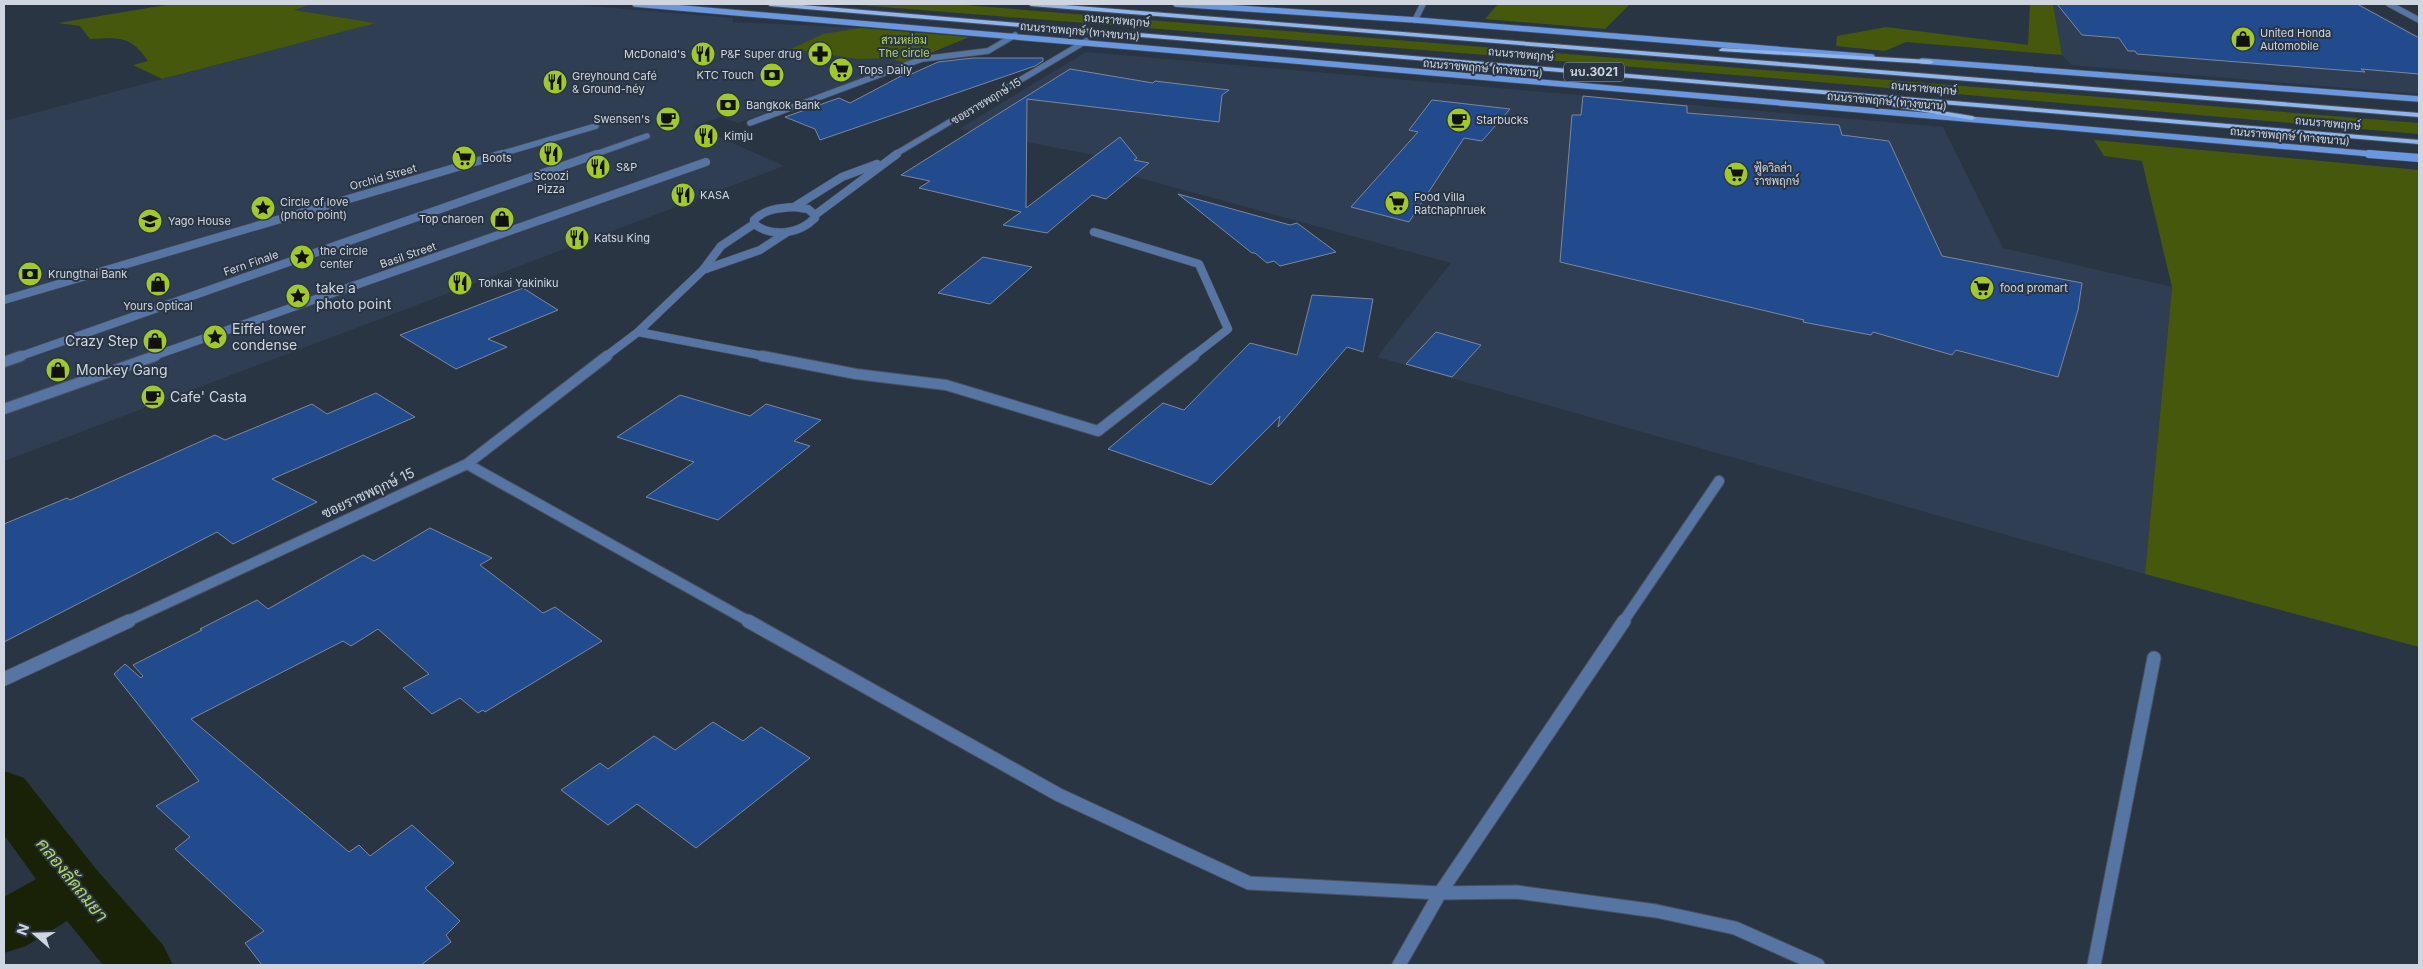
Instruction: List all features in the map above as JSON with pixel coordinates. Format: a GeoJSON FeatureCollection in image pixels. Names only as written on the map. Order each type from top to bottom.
{"type":"FeatureCollection","features":[{"type":"Feature","properties":{"kind":"main road","name":"ถนนราชพฤกษ์ (ทางขนาน)"},"geometry":{"type":"LineString","coordinates":[[635,4],[1086,41],[1529,82],[1972,118],[2419,158]]}},
{"type":"Feature","properties":{"kind":"main road","name":"ถนนราชพฤกษ์"},"geometry":{"type":"LineString","coordinates":[[770,4],[2419,142]]}},
{"type":"Feature","properties":{"kind":"main road","name":"ถนนราชพฤกษ์"},"geometry":{"type":"LineString","coordinates":[[1031,4],[2419,115]]}},
{"type":"Feature","properties":{"kind":"main road"},"geometry":{"type":"LineString","coordinates":[[1176,4],[1415,20],[2419,99]]}},
{"type":"Feature","properties":{"kind":"main road"},"geometry":{"type":"LineString","coordinates":[[1385,31],[1930,62]]}},
{"type":"Feature","properties":{"kind":"main road"},"geometry":{"type":"LineString","coordinates":[[1489,63],[1531,71],[1902,106],[1972,118]]}},
{"type":"Feature","properties":{"kind":"street"},"geometry":{"type":"LineString","coordinates":[[1415,20],[1423,4]]}},
{"type":"Feature","properties":{"kind":"street"},"geometry":{"type":"LineString","coordinates":[[2389,4],[2419,20]]}},
{"type":"Feature","properties":{"kind":"street"},"geometry":{"type":"LineString","coordinates":[[750,123],[922,59],[988,51],[1015,35]]}},
{"type":"Feature","properties":{"kind":"street","name":"ซอยราชพฤกษ์ 15"},"geometry":{"type":"LineString","coordinates":[[703,270],[760,250],[788,231],[812,222],[815,215],[886,160],[1086,41]]}},
{"type":"Feature","properties":{"kind":"street","name":"Orchid Street"},"geometry":{"type":"LineString","coordinates":[[4,300],[596,126]]}},
{"type":"Feature","properties":{"kind":"street","name":"Fern Finale"},"geometry":{"type":"LineString","coordinates":[[4,362],[647,136]]}},
{"type":"Feature","properties":{"kind":"street","name":"ซอยราชพฤกษ์ 15"},"geometry":{"type":"LineString","coordinates":[[4,679],[467,464],[638,332],[703,270],[721,246],[754,224],[754,220],[765,212],[794,206],[842,177],[886,160]]}},
{"type":"Feature","properties":{"kind":"street","name":"Basil Street"},"geometry":{"type":"LineString","coordinates":[[4,409],[706,162]]}},
{"type":"Feature","properties":{"kind":"street"},"geometry":{"type":"LineString","coordinates":[[794,206],[808,209],[815,215]]}},
{"type":"Feature","properties":{"kind":"street","name":"ซอยราชพฤกษ์ 15"},"geometry":{"type":"LineString","coordinates":[[754,224],[758,228],[770,232],[788,231]]}},
{"type":"Feature","properties":{"kind":"street"},"geometry":{"type":"LineString","coordinates":[[638,332],[856,374],[946,385],[1098,431],[1228,329],[1199,264],[1094,232]]}},
{"type":"Feature","properties":{"kind":"street"},"geometry":{"type":"LineString","coordinates":[[467,464],[1059,795],[1249,883],[1440,893],[1517,892],[1656,911],[1736,928],[1818,965]]}},
{"type":"Feature","properties":{"kind":"street"},"geometry":{"type":"LineString","coordinates":[[1399,965],[1440,893],[1719,481]]}},
{"type":"Feature","properties":{"kind":"street"},"geometry":{"type":"LineString","coordinates":[[2094,965],[2154,658]]}},
{"type":"Feature","properties":{"kind":"shaded area"},"geometry":{"type":"Polygon","coordinates":[[[313,4],[564,4],[733,18],[733,22],[860,28],[969,37],[909,62],[738,123],[721,117],[694,126],[784,166],[4,461],[4,121],[375,23],[293,10],[313,4]]]}},
{"type":"Feature","properties":{"kind":"shaded area"},"geometry":{"type":"Polygon","coordinates":[[[2053,4],[2360,4],[2419,36],[2419,94],[2072,65],[2062,55],[2053,4]]]}},
{"type":"Feature","properties":{"kind":"shaded area"},"geometry":{"type":"Polygon","coordinates":[[[1086,52],[1943,127],[2003,248],[2172,287],[2145,574],[1377,357],[1451,263],[1129,175],[1141,164],[959,129],[1086,52]]]}},
{"type":"Feature","properties":{"kind":"green space"},"geometry":{"type":"Polygon","coordinates":[[[172,4],[313,4],[294,10],[376,23],[162,79],[133,65],[148,61],[129,42],[109,38],[90,39],[80,26],[58,23],[172,4]]]}},
{"type":"Feature","properties":{"kind":"green space"},"geometry":{"type":"Polygon","coordinates":[[[846,4],[952,4],[2419,123],[2419,134],[1772,78],[846,4]]]}},
{"type":"Feature","properties":{"kind":"green space"},"geometry":{"type":"Polygon","coordinates":[[[1498,4],[1630,4],[1605,29],[1485,19],[1498,4]]]}},
{"type":"Feature","properties":{"kind":"green space"},"geometry":{"type":"Polygon","coordinates":[[[2030,4],[2053,4],[2062,55],[1906,42],[1885,51],[1836,46],[1837,36],[1886,27],[2028,45],[2030,4]]]}},
{"type":"Feature","properties":{"kind":"green space","name":"สวนหย่อม The circle"},"geometry":{"type":"Polygon","coordinates":[[[860,28],[969,37],[909,62],[897,61],[893,58],[857,59],[791,49],[823,34],[860,28]]]}},
{"type":"Feature","properties":{"kind":"green space"},"geometry":{"type":"Polygon","coordinates":[[[2094,140],[2419,170],[2419,647],[2145,574],[2172,287],[2142,161],[2104,156],[2094,140]]]}},
{"type":"Feature","properties":{"kind":"building","name":"United Honda Automobile"},"geometry":{"type":"Polygon","coordinates":[[[2057,4],[2357,4],[2419,38],[2419,74],[2361,69],[2365,72],[2137,54],[2135,51],[2128,51],[2119,38],[2082,35],[2057,4]]]}},
{"type":"Feature","properties":{"kind":"building"},"geometry":{"type":"Polygon","coordinates":[[[973,58],[1043,58],[1043,61],[1035,66],[820,140],[815,129],[785,117],[839,98],[850,103],[903,75],[907,76],[938,62],[973,58]]]}},
{"type":"Feature","properties":{"kind":"building"},"geometry":{"type":"Polygon","coordinates":[[[1070,69],[1153,83],[1155,81],[1229,90],[1222,95],[1219,122],[1027,99],[1026,208],[1120,137],[1137,158],[1134,160],[1149,163],[1106,199],[1092,195],[1047,233],[1003,225],[1021,212],[919,188],[930,181],[901,175],[1070,69]]]}},
{"type":"Feature","properties":{"kind":"building"},"geometry":{"type":"Polygon","coordinates":[[[1583,96],[1687,106],[1687,113],[1839,125],[1842,135],[1889,141],[1942,256],[2082,283],[2078,310],[2058,377],[1956,350],[1952,355],[1873,332],[1871,335],[1803,322],[1804,320],[1560,262],[1572,115],[1581,115],[1583,96]]]}},
{"type":"Feature","properties":{"kind":"building"},"geometry":{"type":"Polygon","coordinates":[[[1432,100],[1510,109],[1482,141],[1464,138],[1409,222],[1351,207],[1418,132],[1409,130],[1432,100]]]}},
{"type":"Feature","properties":{"kind":"building"},"geometry":{"type":"Polygon","coordinates":[[[1178,194],[1290,225],[1297,223],[1336,252],[1280,266],[1274,261],[1267,263],[1178,194]]]}},
{"type":"Feature","properties":{"kind":"building"},"geometry":{"type":"Polygon","coordinates":[[[983,257],[1032,267],[990,304],[938,293],[983,257]]]}},
{"type":"Feature","properties":{"kind":"building"},"geometry":{"type":"Polygon","coordinates":[[[523,288],[558,310],[488,339],[507,347],[456,369],[400,335],[523,288]]]}},
{"type":"Feature","properties":{"kind":"building"},"geometry":{"type":"Polygon","coordinates":[[[1312,295],[1373,299],[1363,352],[1347,347],[1278,427],[1280,416],[1211,485],[1108,449],[1163,403],[1184,410],[1250,343],[1297,355],[1312,295]]]}},
{"type":"Feature","properties":{"kind":"building"},"geometry":{"type":"Polygon","coordinates":[[[1436,332],[1481,345],[1452,377],[1406,364],[1436,332]]]}},
{"type":"Feature","properties":{"kind":"building"},"geometry":{"type":"Polygon","coordinates":[[[376,393],[415,417],[272,479],[317,502],[233,544],[217,532],[4,642],[4,524],[67,498],[70,500],[215,435],[225,440],[312,404],[327,414],[376,393]]]}},
{"type":"Feature","properties":{"kind":"building"},"geometry":{"type":"Polygon","coordinates":[[[680,395],[750,416],[766,404],[821,420],[794,441],[810,446],[718,520],[646,497],[694,462],[617,437],[680,395]]]}},
{"type":"Feature","properties":{"kind":"building"},"geometry":{"type":"Polygon","coordinates":[[[430,528],[492,558],[480,565],[543,613],[555,607],[602,641],[485,712],[483,710],[478,713],[460,698],[432,714],[403,688],[429,674],[378,629],[351,646],[343,641],[191,719],[349,852],[359,845],[370,856],[412,825],[454,863],[425,888],[460,921],[446,935],[451,942],[421,965],[262,965],[245,943],[264,931],[175,849],[190,837],[156,806],[199,781],[114,674],[125,664],[141,678],[143,676],[133,665],[202,630],[200,629],[257,600],[268,609],[363,555],[374,561],[430,528]]]}},
{"type":"Feature","properties":{"kind":"building"},"geometry":{"type":"Polygon","coordinates":[[[713,722],[743,741],[761,727],[810,758],[696,848],[637,804],[608,825],[561,790],[600,763],[608,769],[654,736],[675,750],[713,722]]]}},
{"type":"Feature","properties":{"kind":"waterway","name":"คลองลัดถมยา"},"geometry":{"type":"LineString","coordinates":[[4,793],[75,887]]}},
{"type":"Feature","properties":{"kind":"waterway"},"geometry":{"type":"LineString","coordinates":[[4,927],[75,887]]}},
{"type":"Feature","properties":{"kind":"waterway","name":"คลองลัดถมยา"},"geometry":{"type":"LineString","coordinates":[[75,887],[141,965]]}},
{"type":"Feature","properties":{"kind":"place","name":"United Honda Automobile"},"geometry":{"type":"Point","coordinates":[2243,39]}},
{"type":"Feature","properties":{"kind":"place","name":"McDonald's"},"geometry":{"type":"Point","coordinates":[703,54]}},
{"type":"Feature","properties":{"kind":"place","name":"P&F Super drug"},"geometry":{"type":"Point","coordinates":[820,54]}},
{"type":"Feature","properties":{"kind":"place","name":"Tops Daily"},"geometry":{"type":"Point","coordinates":[841,70]}},
{"type":"Feature","properties":{"kind":"place","name":"KTC Touch"},"geometry":{"type":"Point","coordinates":[772,75]}},
{"type":"Feature","properties":{"kind":"place","name":"Greyhound Café & Ground-héy"},"geometry":{"type":"Point","coordinates":[555,82]}},
{"type":"Feature","properties":{"kind":"place","name":"Bangkok Bank"},"geometry":{"type":"Point","coordinates":[728,105]}},
{"type":"Feature","properties":{"kind":"place","name":"Swensen's"},"geometry":{"type":"Point","coordinates":[668,119]}},
{"type":"Feature","properties":{"kind":"place","name":"Starbucks"},"geometry":{"type":"Point","coordinates":[1459,120]}},
{"type":"Feature","properties":{"kind":"place","name":"Kimju"},"geometry":{"type":"Point","coordinates":[706,136]}},
{"type":"Feature","properties":{"kind":"place","name":"Scoozi Pizza"},"geometry":{"type":"Point","coordinates":[551,154]}},
{"type":"Feature","properties":{"kind":"place","name":"Boots"},"geometry":{"type":"Point","coordinates":[464,158]}},
{"type":"Feature","properties":{"kind":"place","name":"S&P"},"geometry":{"type":"Point","coordinates":[598,167]}},
{"type":"Feature","properties":{"kind":"place","name":"ฟู้ดวิลล่า ราชพฤกษ์"},"geometry":{"type":"Point","coordinates":[1736,174]}},
{"type":"Feature","properties":{"kind":"place","name":"KASA"},"geometry":{"type":"Point","coordinates":[683,195]}},
{"type":"Feature","properties":{"kind":"place","name":"Food Villa Ratchaphruek"},"geometry":{"type":"Point","coordinates":[1397,203]}},
{"type":"Feature","properties":{"kind":"place","name":"Circle of love (photo point)"},"geometry":{"type":"Point","coordinates":[263,208]}},
{"type":"Feature","properties":{"kind":"place","name":"Top charoen"},"geometry":{"type":"Point","coordinates":[502,219]}},
{"type":"Feature","properties":{"kind":"place","name":"Yago House"},"geometry":{"type":"Point","coordinates":[150,221]}},
{"type":"Feature","properties":{"kind":"place","name":"Katsu King"},"geometry":{"type":"Point","coordinates":[577,238]}},
{"type":"Feature","properties":{"kind":"place","name":"the circle center"},"geometry":{"type":"Point","coordinates":[302,257]}},
{"type":"Feature","properties":{"kind":"place","name":"Krungthai Bank"},"geometry":{"type":"Point","coordinates":[30,274]}},
{"type":"Feature","properties":{"kind":"place","name":"Tohkai Yakiniku"},"geometry":{"type":"Point","coordinates":[460,283]}},
{"type":"Feature","properties":{"kind":"place","name":"Yours Optical"},"geometry":{"type":"Point","coordinates":[158,284]}},
{"type":"Feature","properties":{"kind":"place","name":"food promart"},"geometry":{"type":"Point","coordinates":[1982,288]}},
{"type":"Feature","properties":{"kind":"place","name":"take a photo point"},"geometry":{"type":"Point","coordinates":[298,296]}},
{"type":"Feature","properties":{"kind":"place","name":"Eiffel tower condense"},"geometry":{"type":"Point","coordinates":[215,337]}},
{"type":"Feature","properties":{"kind":"place","name":"Crazy Step"},"geometry":{"type":"Point","coordinates":[155,341]}},
{"type":"Feature","properties":{"kind":"place","name":"Monkey Gang"},"geometry":{"type":"Point","coordinates":[58,370]}},
{"type":"Feature","properties":{"kind":"place","name":"Cafe' Casta"},"geometry":{"type":"Point","coordinates":[153,397]}}]}
